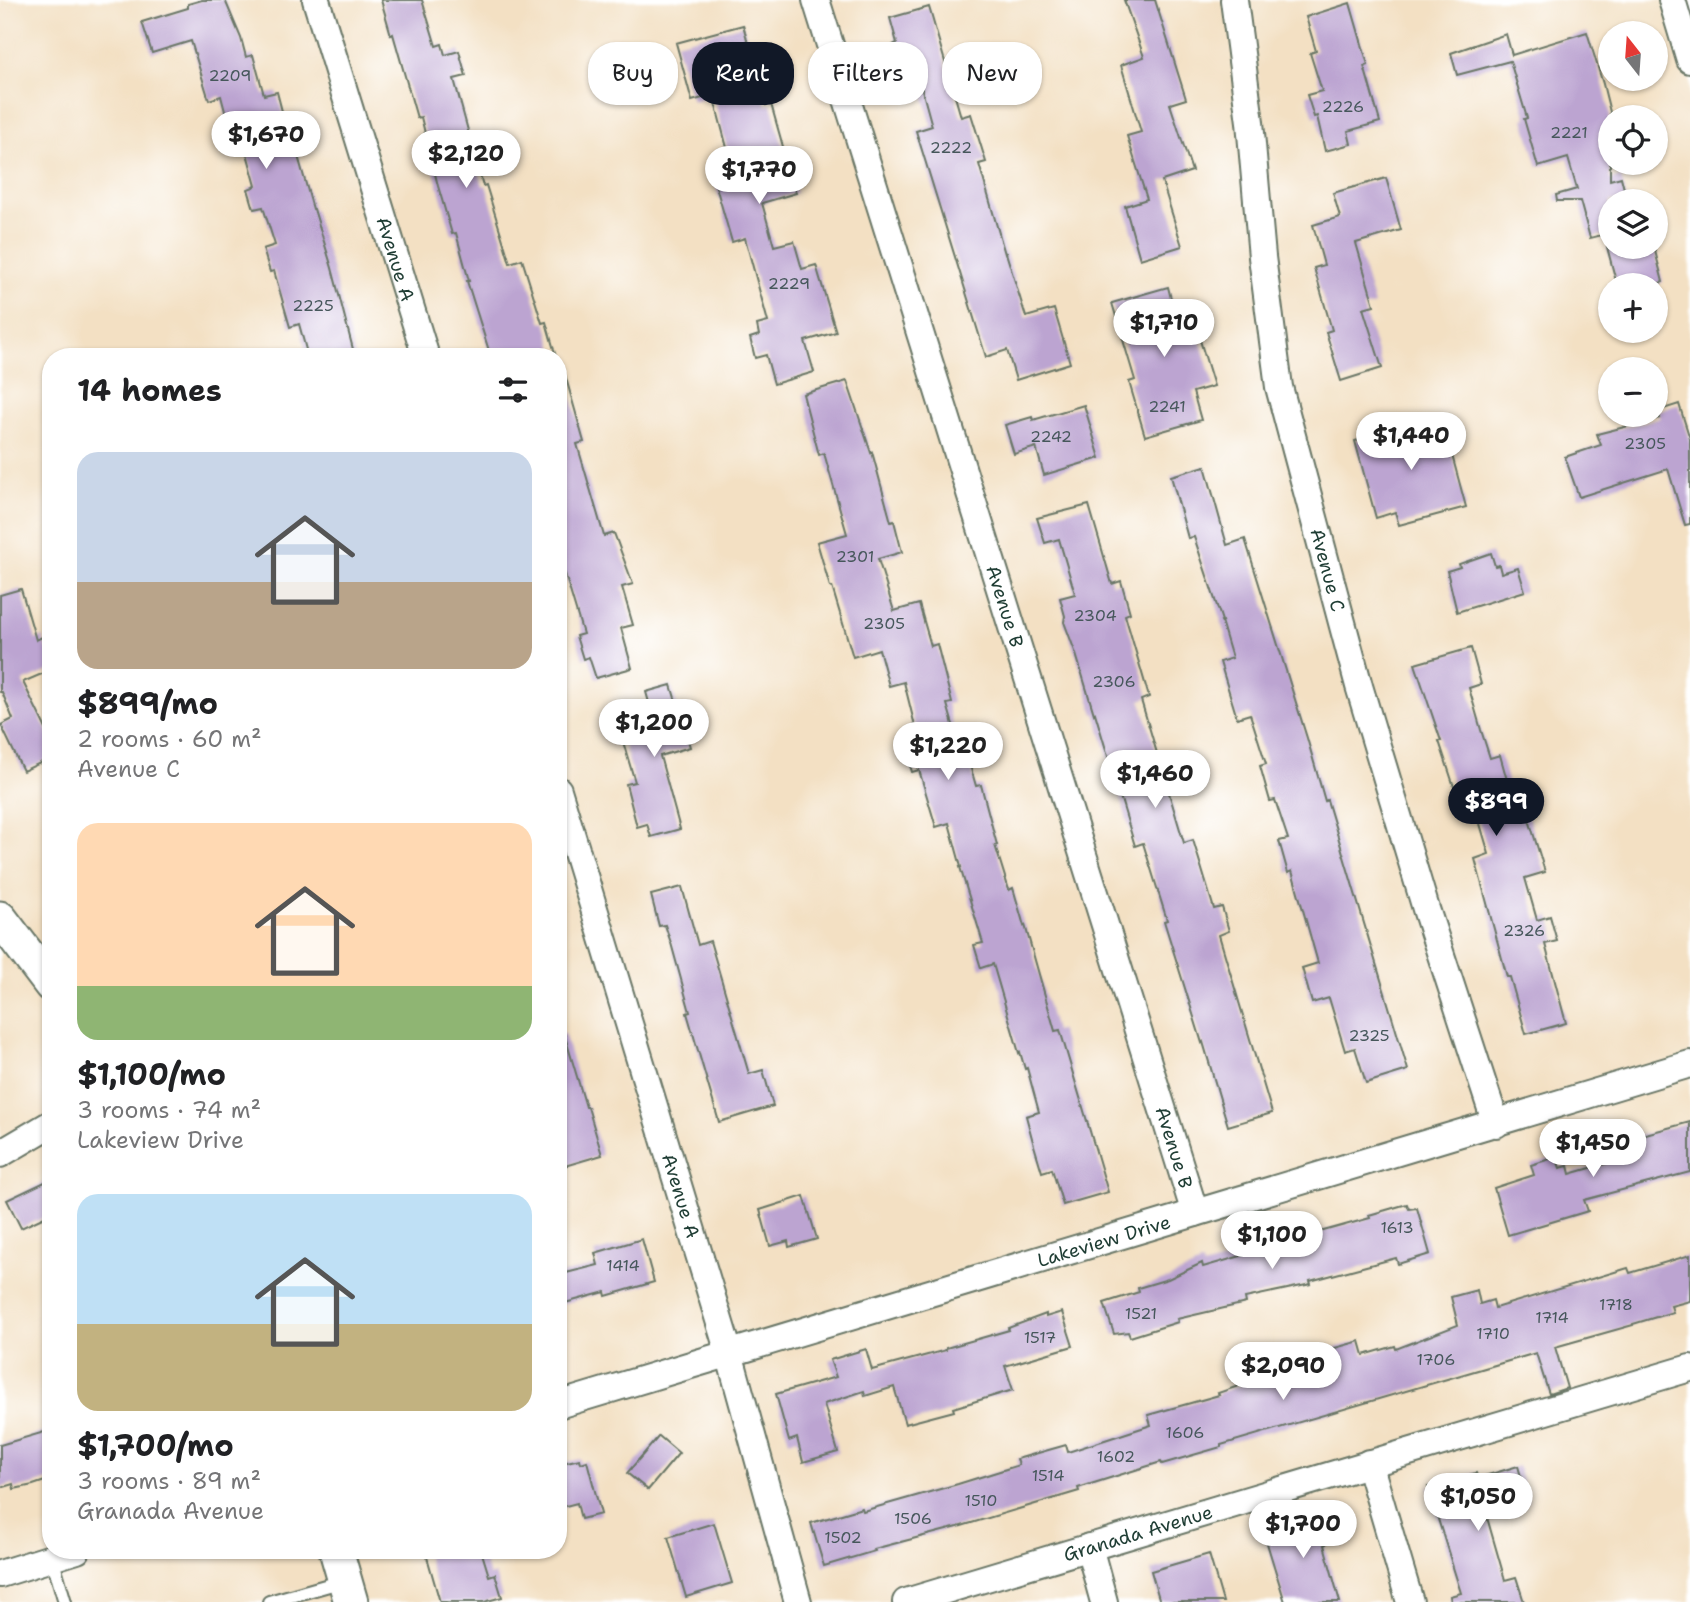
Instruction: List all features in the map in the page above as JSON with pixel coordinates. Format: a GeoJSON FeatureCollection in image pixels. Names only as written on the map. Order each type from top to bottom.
{"type":"FeatureCollection","features":[{"type":"Feature","properties":{"kind":"street","name":"Avenue A"},"geometry":{"type":"LineString","coordinates":[[316,0],[423,348]]}},
{"type":"Feature","properties":{"kind":"street","name":"Avenue B"},"geometry":{"type":"LineString","coordinates":[[816,0],[1195,1213]]}},
{"type":"Feature","properties":{"kind":"street","name":"Avenue C"},"geometry":{"type":"LineString","coordinates":[[1234,0],[1279,387],[1363,699],[1426,909],[1496,1124]]}},
{"type":"Feature","properties":{"kind":"street"},"geometry":{"type":"LineString","coordinates":[[1672,0],[1690,60]]}},
{"type":"Feature","properties":{"kind":"street","name":"Avenue A"},"geometry":{"type":"LineString","coordinates":[[567,820],[729,1353],[798,1602]]}},
{"type":"Feature","properties":{"kind":"street"},"geometry":{"type":"LineString","coordinates":[[0,918],[42,973]]}},
{"type":"Feature","properties":{"kind":"street","name":"Lakeview Drive"},"geometry":{"type":"LineString","coordinates":[[567,1402],[1690,1064]]}},
{"type":"Feature","properties":{"kind":"street"},"geometry":{"type":"LineString","coordinates":[[0,1154],[42,1129]]}},
{"type":"Feature","properties":{"kind":"street","name":"Granada Avenue"},"geometry":{"type":"LineString","coordinates":[[906,1602],[1690,1367]]}},
{"type":"Feature","properties":{"kind":"street"},"geometry":{"type":"LineString","coordinates":[[1369,1463],[1410,1602]]}},
{"type":"Feature","properties":{"kind":"street"},"geometry":{"type":"LineString","coordinates":[[1089,1547],[1104,1602]]}},
{"type":"Feature","properties":{"kind":"street"},"geometry":{"type":"LineString","coordinates":[[0,1574],[48,1559]]}},
{"type":"Feature","properties":{"kind":"lane"},"geometry":{"type":"LineString","coordinates":[[64,1559],[65,1602]]}},
{"type":"Feature","properties":{"kind":"lane"},"geometry":{"type":"LineString","coordinates":[[269,1602],[344,1578]]}},
{"type":"Feature","properties":{"kind":"building"},"geometry":{"type":"Polygon","coordinates":[[[202,0],[225,0],[246,57],[253,55],[264,95],[277,92],[292,150],[296,149],[332,268],[353,348],[306,348],[299,324],[290,327],[274,271],[270,272],[263,249],[275,245],[263,207],[254,209],[248,189],[256,186],[241,132],[231,134],[221,96],[209,100],[191,41],[152,53],[142,22],[188,8],[188,4],[202,0]]]}},
{"type":"Feature","properties":{"kind":"building"},"geometry":{"type":"Polygon","coordinates":[[[381,0],[422,0],[436,46],[442,44],[445,55],[459,51],[466,76],[454,79],[483,186],[486,185],[510,263],[522,259],[542,323],[546,322],[553,348],[488,348],[467,281],[456,233],[452,234],[438,186],[421,117],[417,118],[393,34],[391,35],[381,0]]]}},
{"type":"Feature","properties":{"kind":"building"},"geometry":{"type":"Polygon","coordinates":[[[1124,0],[1155,0],[1186,99],[1170,104],[1192,171],[1162,181],[1182,246],[1140,259],[1125,206],[1147,199],[1127,136],[1141,132],[1121,65],[1144,57],[1124,0]]]}},
{"type":"Feature","properties":{"kind":"building"},"geometry":{"type":"Polygon","coordinates":[[[1350,3],[1368,65],[1364,66],[1380,122],[1348,131],[1351,144],[1325,151],[1317,116],[1314,117],[1307,95],[1322,91],[1310,53],[1316,51],[1306,17],[1350,3]]]}},
{"type":"Feature","properties":{"kind":"building"},"geometry":{"type":"Polygon","coordinates":[[[929,7],[942,52],[942,105],[958,105],[961,117],[971,114],[986,162],[979,164],[1026,317],[1054,309],[1070,363],[1016,380],[1007,350],[986,357],[916,131],[932,126],[926,105],[928,42],[897,42],[890,18],[929,7]]]}},
{"type":"Feature","properties":{"kind":"building"},"geometry":{"type":"Polygon","coordinates":[[[743,25],[748,42],[692,42],[692,101],[678,42],[743,25]]]}},
{"type":"Feature","properties":{"kind":"building"},"geometry":{"type":"Polygon","coordinates":[[[1587,32],[1598,68],[1598,91],[1605,91],[1608,105],[1598,105],[1598,175],[1610,175],[1610,180],[1621,177],[1624,189],[1598,189],[1598,236],[1590,238],[1580,201],[1557,201],[1556,195],[1577,189],[1568,158],[1538,167],[1510,61],[1457,75],[1451,53],[1506,34],[1512,55],[1587,32]]]}},
{"type":"Feature","properties":{"kind":"building"},"geometry":{"type":"Polygon","coordinates":[[[716,105],[771,105],[796,193],[762,203],[774,246],[794,241],[802,269],[816,265],[836,332],[805,341],[814,372],[774,384],[766,355],[755,358],[750,338],[759,335],[757,325],[768,322],[745,238],[732,242],[715,183],[735,178],[716,105]]]}},
{"type":"Feature","properties":{"kind":"building"},"geometry":{"type":"Polygon","coordinates":[[[1386,178],[1401,230],[1356,243],[1374,305],[1363,308],[1382,368],[1341,381],[1326,332],[1332,330],[1314,268],[1324,265],[1313,225],[1340,217],[1333,193],[1386,178]]]}},
{"type":"Feature","properties":{"kind":"building"},"geometry":{"type":"Polygon","coordinates":[[[1610,259],[1657,259],[1661,273],[1614,273],[1610,259]]]}},
{"type":"Feature","properties":{"kind":"building"},"geometry":{"type":"Polygon","coordinates":[[[1168,287],[1175,314],[1198,307],[1206,335],[1199,337],[1214,386],[1193,392],[1201,420],[1145,436],[1129,382],[1135,380],[1112,303],[1168,287]]]}},
{"type":"Feature","properties":{"kind":"building"},"geometry":{"type":"Polygon","coordinates":[[[847,381],[902,552],[878,559],[894,611],[919,604],[931,646],[937,644],[952,703],[947,704],[960,749],[965,748],[976,786],[981,785],[1009,890],[1013,888],[1055,1031],[1060,1030],[1108,1192],[1063,1205],[1052,1169],[1042,1172],[1026,1116],[1039,1112],[993,964],[981,968],[974,945],[983,943],[949,823],[936,827],[919,770],[912,772],[905,748],[917,745],[911,727],[915,726],[904,682],[889,686],[879,649],[853,657],[830,587],[817,542],[847,534],[824,453],[819,455],[803,394],[847,381]]]}},
{"type":"Feature","properties":{"kind":"building"},"geometry":{"type":"Polygon","coordinates":[[[567,382],[584,442],[577,444],[604,536],[614,533],[633,584],[622,587],[633,625],[621,628],[632,668],[596,678],[589,657],[583,659],[576,636],[583,634],[567,581],[567,382]]]}},
{"type":"Feature","properties":{"kind":"building"},"geometry":{"type":"Polygon","coordinates":[[[1679,404],[1690,439],[1690,524],[1685,525],[1668,469],[1579,497],[1565,457],[1601,445],[1597,434],[1625,427],[1668,427],[1668,408],[1679,404]]]}},
{"type":"Feature","properties":{"kind":"building"},"geometry":{"type":"Polygon","coordinates":[[[1084,405],[1100,458],[1044,475],[1036,447],[1014,454],[1005,425],[1084,405]]]}},
{"type":"Feature","properties":{"kind":"building"},"geometry":{"type":"Polygon","coordinates":[[[1442,418],[1466,507],[1399,525],[1395,512],[1376,518],[1355,441],[1442,418]]]}},
{"type":"Feature","properties":{"kind":"building"},"geometry":{"type":"Polygon","coordinates":[[[1205,466],[1227,545],[1245,539],[1408,1070],[1366,1083],[1355,1048],[1345,1051],[1329,998],[1312,1003],[1302,968],[1318,963],[1292,871],[1288,873],[1279,841],[1288,839],[1275,800],[1270,801],[1260,766],[1266,764],[1250,714],[1237,718],[1220,662],[1232,658],[1222,621],[1194,537],[1188,538],[1171,476],[1205,466]]]}},
{"type":"Feature","properties":{"kind":"building"},"geometry":{"type":"Polygon","coordinates":[[[1089,505],[1112,584],[1121,581],[1130,613],[1125,615],[1149,697],[1141,700],[1184,843],[1193,840],[1214,909],[1222,907],[1229,931],[1219,935],[1272,1113],[1228,1126],[1164,921],[1167,920],[1143,843],[1135,846],[1064,622],[1060,598],[1075,594],[1059,539],[1045,543],[1037,518],[1089,505]]]}},
{"type":"Feature","properties":{"kind":"building"},"geometry":{"type":"Polygon","coordinates":[[[1491,553],[1495,566],[1499,565],[1501,573],[1518,568],[1525,591],[1457,612],[1447,571],[1491,553]]]}},
{"type":"Feature","properties":{"kind":"building"},"geometry":{"type":"Polygon","coordinates":[[[21,589],[36,640],[42,637],[42,674],[23,682],[42,721],[42,762],[23,771],[1,725],[13,719],[0,692],[0,595],[21,589]]]}},
{"type":"Feature","properties":{"kind":"building"},"geometry":{"type":"Polygon","coordinates":[[[1471,648],[1481,684],[1469,688],[1481,730],[1490,758],[1500,755],[1517,816],[1527,813],[1545,872],[1525,878],[1537,920],[1550,916],[1557,941],[1545,944],[1566,1023],[1526,1034],[1510,977],[1507,977],[1475,859],[1489,854],[1475,807],[1462,811],[1415,664],[1471,648]]]}},
{"type":"Feature","properties":{"kind":"building"},"geometry":{"type":"Polygon","coordinates":[[[671,685],[690,747],[660,756],[680,829],[651,837],[647,824],[637,827],[626,784],[635,782],[621,735],[628,733],[622,715],[650,706],[646,692],[671,685]]]}},
{"type":"Feature","properties":{"kind":"building"},"geometry":{"type":"Polygon","coordinates":[[[682,887],[698,945],[710,941],[749,1074],[763,1070],[773,1106],[719,1122],[687,1013],[690,1012],[671,943],[665,925],[659,926],[651,895],[682,887]]]}},
{"type":"Feature","properties":{"kind":"building"},"geometry":{"type":"Polygon","coordinates":[[[567,1043],[588,1107],[602,1155],[567,1165],[567,1043]]]}},
{"type":"Feature","properties":{"kind":"building"},"geometry":{"type":"Polygon","coordinates":[[[1690,1122],[1690,1172],[1584,1200],[1588,1211],[1508,1235],[1494,1188],[1534,1175],[1531,1165],[1556,1157],[1560,1168],[1568,1166],[1570,1174],[1608,1163],[1605,1152],[1629,1146],[1627,1139],[1690,1122]]]}},
{"type":"Feature","properties":{"kind":"building"},"geometry":{"type":"Polygon","coordinates":[[[42,1183],[42,1218],[21,1228],[7,1200],[42,1183]]]}},
{"type":"Feature","properties":{"kind":"building"},"geometry":{"type":"Polygon","coordinates":[[[804,1196],[817,1239],[789,1247],[788,1241],[770,1246],[760,1210],[804,1196]]]}},
{"type":"Feature","properties":{"kind":"building"},"geometry":{"type":"Polygon","coordinates":[[[1407,1204],[1409,1209],[1417,1208],[1430,1254],[1398,1264],[1396,1258],[1310,1281],[1311,1284],[1245,1298],[1246,1303],[1177,1319],[1178,1322],[1130,1337],[1128,1332],[1114,1334],[1104,1303],[1139,1292],[1138,1288],[1168,1279],[1202,1263],[1203,1267],[1370,1218],[1369,1215],[1407,1204]]]}},
{"type":"Feature","properties":{"kind":"building"},"geometry":{"type":"Polygon","coordinates":[[[642,1239],[654,1282],[606,1296],[605,1292],[567,1303],[567,1273],[598,1265],[595,1253],[642,1239]]]}},
{"type":"Feature","properties":{"kind":"building"},"geometry":{"type":"Polygon","coordinates":[[[1690,1255],[1690,1301],[1671,1306],[1673,1312],[1555,1347],[1567,1388],[1549,1394],[1536,1353],[1221,1447],[1162,1464],[1161,1462],[1078,1488],[1079,1491],[874,1549],[875,1551],[824,1566],[811,1523],[958,1484],[1019,1465],[1017,1459],[1066,1445],[1068,1452],[1151,1425],[1148,1415],[1219,1395],[1218,1393],[1301,1363],[1299,1358],[1360,1341],[1364,1355],[1395,1346],[1396,1349],[1458,1325],[1451,1297],[1477,1290],[1480,1304],[1493,1300],[1495,1308],[1628,1268],[1630,1273],[1690,1255]]]}},
{"type":"Feature","properties":{"kind":"building"},"geometry":{"type":"Polygon","coordinates":[[[1062,1312],[1073,1346],[1005,1366],[1013,1390],[953,1408],[954,1411],[905,1424],[894,1387],[865,1396],[864,1391],[824,1404],[838,1452],[803,1462],[797,1438],[789,1441],[776,1394],[836,1377],[830,1360],[866,1349],[872,1370],[1009,1330],[1008,1328],[1046,1314],[1046,1317],[1062,1312]]]}},
{"type":"Feature","properties":{"kind":"building"},"geometry":{"type":"Polygon","coordinates":[[[42,1433],[42,1482],[14,1489],[13,1484],[0,1488],[0,1445],[42,1433]]]}},
{"type":"Feature","properties":{"kind":"building"},"geometry":{"type":"Polygon","coordinates":[[[659,1436],[679,1453],[648,1490],[627,1473],[659,1436]]]}},
{"type":"Feature","properties":{"kind":"building"},"geometry":{"type":"Polygon","coordinates":[[[580,1459],[581,1463],[587,1461],[601,1514],[581,1519],[577,1503],[567,1506],[567,1462],[580,1459]]]}},
{"type":"Feature","properties":{"kind":"building"},"geometry":{"type":"Polygon","coordinates":[[[1518,1466],[1528,1502],[1486,1514],[1505,1580],[1516,1577],[1524,1602],[1451,1602],[1450,1596],[1461,1593],[1428,1487],[1476,1473],[1478,1478],[1518,1466]]]}},
{"type":"Feature","properties":{"kind":"building"},"geometry":{"type":"Polygon","coordinates":[[[1306,1506],[1309,1517],[1317,1514],[1340,1602],[1285,1602],[1266,1540],[1286,1534],[1282,1514],[1306,1506]]]}},
{"type":"Feature","properties":{"kind":"building"},"geometry":{"type":"Polygon","coordinates":[[[714,1523],[732,1583],[686,1597],[668,1537],[714,1523]]]}},
{"type":"Feature","properties":{"kind":"building"},"geometry":{"type":"Polygon","coordinates":[[[1209,1554],[1223,1602],[1160,1602],[1151,1571],[1209,1554]]]}},
{"type":"Feature","properties":{"kind":"building"},"geometry":{"type":"Polygon","coordinates":[[[428,1559],[484,1559],[489,1576],[495,1574],[502,1597],[484,1602],[440,1602],[428,1559]]]}}]}
